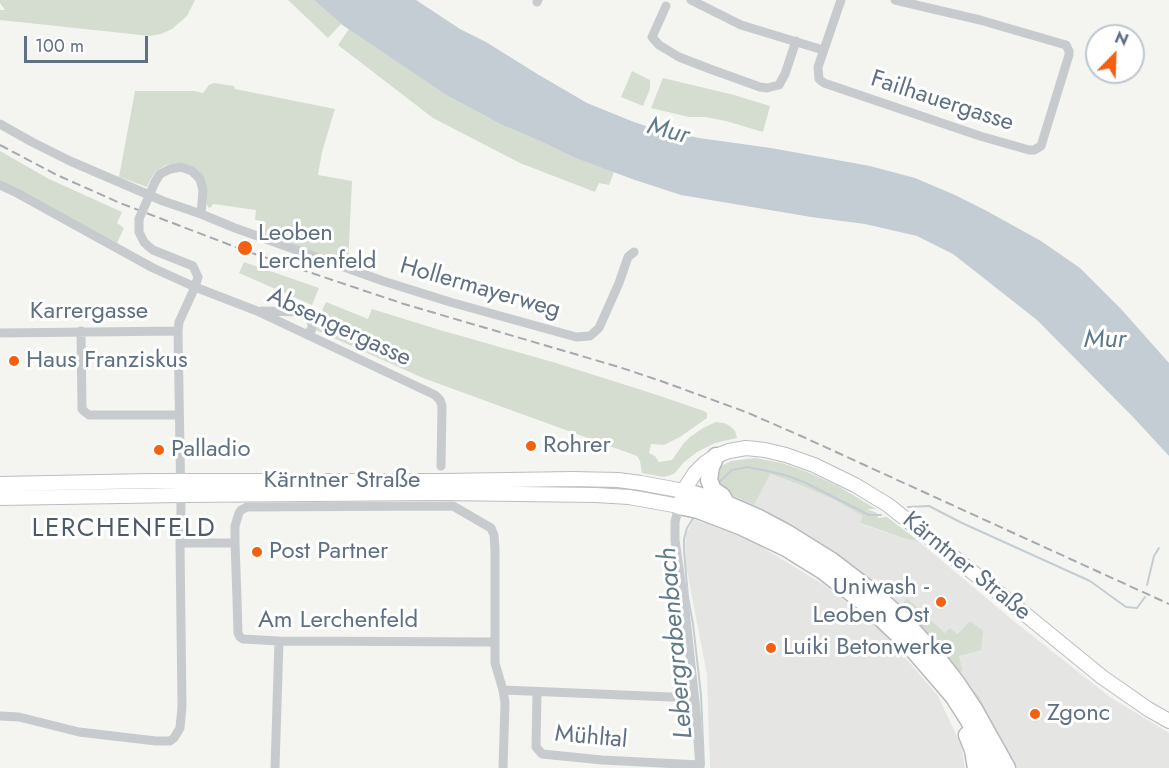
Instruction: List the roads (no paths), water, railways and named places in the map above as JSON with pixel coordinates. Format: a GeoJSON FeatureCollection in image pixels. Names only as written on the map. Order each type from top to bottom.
{"type":"FeatureCollection","features":[{"type":"Feature","properties":{"kind":"highway"},"geometry":{"type":"LineString","coordinates":[[716,456],[709,480],[713,490],[722,496],[726,504]]}},
{"type":"Feature","properties":{"kind":"highway"},"geometry":{"type":"LineString","coordinates":[[681,498],[726,504],[758,517],[832,561],[871,591],[904,621],[956,682],[1007,768]]}},
{"type":"Feature","properties":{"kind":"highway"},"geometry":{"type":"LineString","coordinates":[[681,498],[698,510],[742,527],[786,548],[823,571],[877,614],[909,645],[953,696],[969,721],[993,768]]}},
{"type":"Feature","properties":{"kind":"highway"},"geometry":{"type":"LineString","coordinates":[[939,681],[963,724],[973,750],[976,768]]}},
{"type":"Feature","properties":{"kind":"main road","name":"Kärntner Straße"},"geometry":{"type":"LineString","coordinates":[[716,456],[746,448],[765,450],[814,465],[855,485],[888,505],[1102,677],[1169,721]]}},
{"type":"Feature","properties":{"kind":"main road"},"geometry":{"type":"LineString","coordinates":[[681,498],[695,472],[716,456]]}},
{"type":"Feature","properties":{"kind":"main road","name":"Kärntner Straße"},"geometry":{"type":"LineString","coordinates":[[0,484],[681,498]]}},
{"type":"Feature","properties":{"kind":"main road","name":"Kärntner Straße"},"geometry":{"type":"LineString","coordinates":[[0,498],[181,488]]}},
{"type":"Feature","properties":{"kind":"street"},"geometry":{"type":"LineString","coordinates":[[691,0],[741,25],[823,50],[841,0]]}},
{"type":"Feature","properties":{"kind":"street","name":"Failhauergasse"},"geometry":{"type":"LineString","coordinates":[[823,50],[818,75],[819,79],[830,86],[1029,150],[1041,146],[1070,51],[1066,45],[980,20],[895,0]]}},
{"type":"Feature","properties":{"kind":"street"},"geometry":{"type":"LineString","coordinates":[[666,6],[652,37],[659,45],[679,57],[767,88],[779,85],[796,41]]}},
{"type":"Feature","properties":{"kind":"street","name":"Hollermayerweg"},"geometry":{"type":"LineString","coordinates":[[0,124],[79,165],[163,201],[235,228],[383,281],[576,337],[590,336],[599,328],[628,257],[634,252]]}},
{"type":"Feature","properties":{"kind":"street"},"geometry":{"type":"LineString","coordinates":[[0,716],[19,717],[109,737],[166,742],[174,738],[180,728],[182,707],[181,488],[178,331],[179,322],[198,277],[193,266],[148,246],[139,232],[139,219],[160,174],[181,167],[192,171],[202,184],[201,214]]}},
{"type":"Feature","properties":{"kind":"street","name":"Absengergasse"},"geometry":{"type":"LineString","coordinates":[[0,185],[153,268],[257,311],[435,395],[442,406],[441,466]]}},
{"type":"Feature","properties":{"kind":"street"},"geometry":{"type":"LineString","coordinates":[[257,311],[302,312],[309,317],[312,324],[307,334]]}},
{"type":"Feature","properties":{"kind":"street"},"geometry":{"type":"LineString","coordinates":[[81,331],[82,410],[89,415],[179,415]]}},
{"type":"Feature","properties":{"kind":"street","name":"Karrergasse"},"geometry":{"type":"LineString","coordinates":[[0,333],[178,331]]}},
{"type":"Feature","properties":{"kind":"street"},"geometry":{"type":"LineString","coordinates":[[681,498],[675,522],[675,540],[700,767]]}},
{"type":"Feature","properties":{"kind":"street","name":"Am Lerchenfeld"},"geometry":{"type":"LineString","coordinates":[[453,506],[486,524],[494,532],[494,642],[279,641],[241,638],[235,543],[237,516],[247,507],[453,506]]}},
{"type":"Feature","properties":{"kind":"street"},"geometry":{"type":"LineString","coordinates":[[180,543],[235,543]]}},
{"type":"Feature","properties":{"kind":"street"},"geometry":{"type":"LineString","coordinates":[[275,768],[279,641]]}},
{"type":"Feature","properties":{"kind":"street"},"geometry":{"type":"LineString","coordinates":[[494,642],[495,663],[505,704],[503,768]]}},
{"type":"Feature","properties":{"kind":"street"},"geometry":{"type":"LineString","coordinates":[[503,690],[694,698]]}},
{"type":"Feature","properties":{"kind":"street","name":"Mühltal"},"geometry":{"type":"LineString","coordinates":[[537,692],[536,747],[542,754],[700,767]]}},
{"type":"Feature","properties":{"kind":"water","name":"Mur"},"geometry":{"type":"Polygon","coordinates":[[[314,0],[416,0],[460,29],[486,42],[587,103],[634,122],[699,138],[870,166],[915,178],[985,210],[1041,241],[1080,268],[1121,309],[1169,363],[1169,456],[1037,320],[953,254],[917,236],[865,224],[681,195],[575,158],[502,125],[446,95],[341,24],[314,0]]]}},
{"type":"Feature","properties":{"kind":"waterway","name":"Lebergrabenbach"},"geometry":{"type":"LineString","coordinates":[[717,484],[732,470],[747,467],[763,470],[804,482],[869,515],[881,515]]}},
{"type":"Feature","properties":{"kind":"waterway","name":"Lebergrabenbach"},"geometry":{"type":"LineString","coordinates":[[908,507],[929,506],[1090,581],[1126,607],[1137,608],[1145,597]]}},
{"type":"Feature","properties":{"kind":"waterway","name":"Lebergrabenbach"},"geometry":{"type":"LineString","coordinates":[[694,517],[687,528],[684,551],[701,695],[704,765]]}},
{"type":"Feature","properties":{"kind":"waterway","name":"Lebergrabenbach"},"geometry":{"type":"LineString","coordinates":[[1147,585],[1154,556],[1159,548]]}},
{"type":"Feature","properties":{"kind":"railway"},"geometry":{"type":"LineString","coordinates":[[0,145],[57,175],[120,203],[246,251],[404,304],[619,367],[746,412],[1169,604]]}},
{"type":"Feature","properties":{"kind":"place","name":"Leoben Lerchenfeld"},"geometry":{"type":"Point","coordinates":[245,248]}},
{"type":"Feature","properties":{"kind":"place","name":"Haus Franziskus"},"geometry":{"type":"Point","coordinates":[14,361]}},
{"type":"Feature","properties":{"kind":"place","name":"Rohrer"},"geometry":{"type":"Point","coordinates":[531,446]}},
{"type":"Feature","properties":{"kind":"place","name":"Palladio"},"geometry":{"type":"Point","coordinates":[159,450]}},
{"type":"Feature","properties":{"kind":"place","name":"Post Partner"},"geometry":{"type":"Point","coordinates":[257,552]}},
{"type":"Feature","properties":{"kind":"place","name":"Uniwash - Leoben Ost"},"geometry":{"type":"Point","coordinates":[941,602]}},
{"type":"Feature","properties":{"kind":"place","name":"Luiki Betonwerke"},"geometry":{"type":"Point","coordinates":[771,648]}},
{"type":"Feature","properties":{"kind":"place","name":"Zgonc"},"geometry":{"type":"Point","coordinates":[1035,714]}},
{"type":"Feature","properties":{"kind":"district","name":"LERCHENFELD"},"geometry":{"type":"Point","coordinates":[124,530]}}]}
